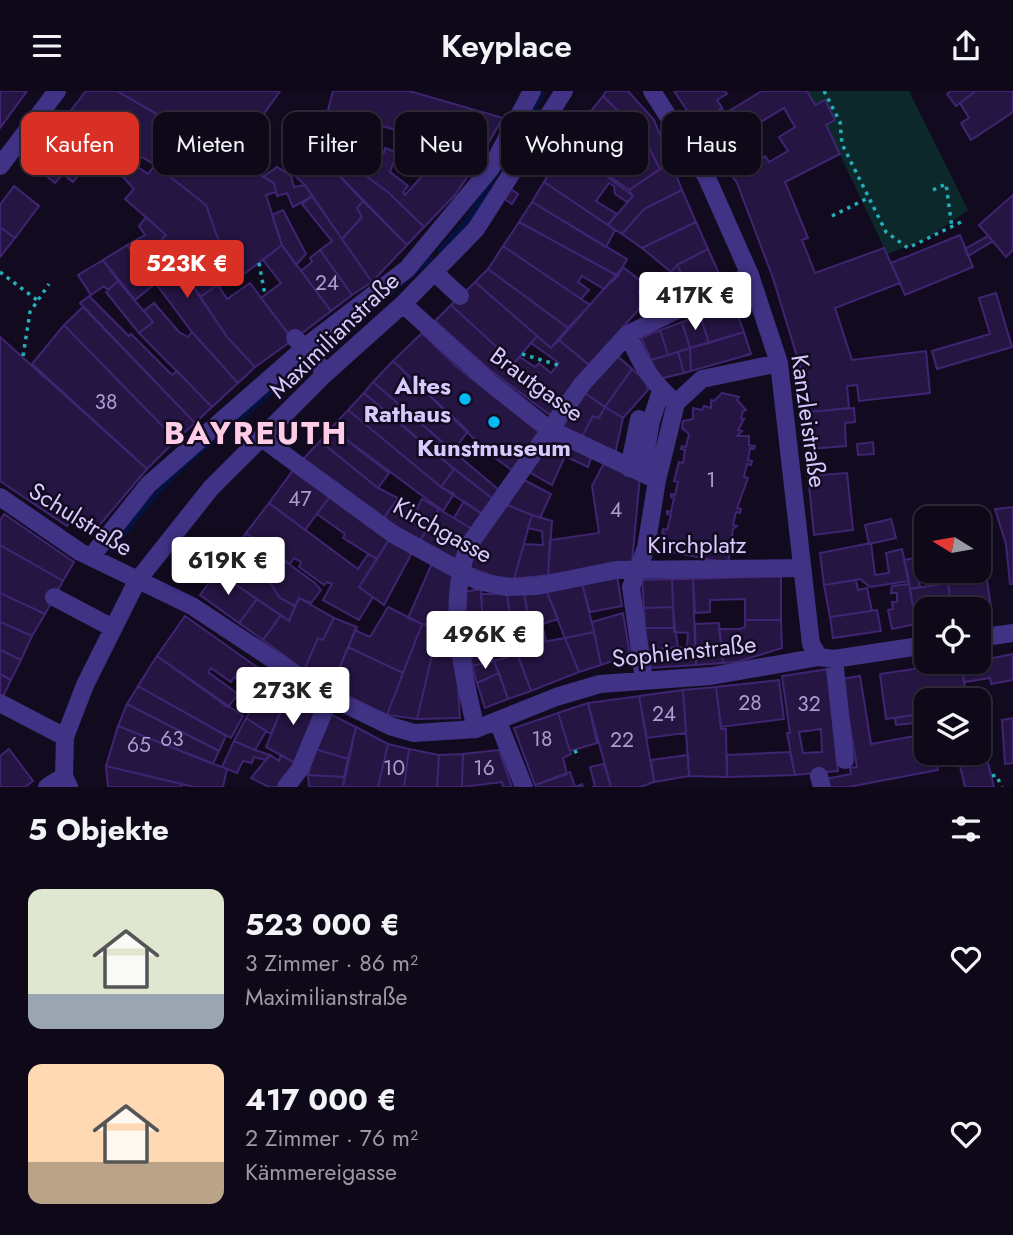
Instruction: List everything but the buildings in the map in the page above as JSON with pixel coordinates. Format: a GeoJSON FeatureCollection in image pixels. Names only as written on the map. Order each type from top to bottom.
{"type":"FeatureCollection","features":[{"type":"Feature","properties":{"kind":"street"},"geometry":{"type":"LineString","coordinates":[[0,166],[57,91]]}},
{"type":"Feature","properties":{"kind":"street","name":"Maximilianstraße"},"geometry":{"type":"LineString","coordinates":[[91,557],[148,485],[300,343],[407,269],[491,168],[532,91]]}},
{"type":"Feature","properties":{"kind":"street","name":"Maximilianstraße"},"geometry":{"type":"LineString","coordinates":[[66,782],[65,737],[111,627],[137,581],[211,488],[263,439],[326,373],[403,304],[475,229],[564,91]]}},
{"type":"Feature","properties":{"kind":"street","name":"Kanzleistraße"},"geometry":{"type":"LineString","coordinates":[[652,91],[707,178],[753,282],[779,363],[811,643],[826,658],[845,760]]}},
{"type":"Feature","properties":{"kind":"street","name":"Maximilianstraße"},"geometry":{"type":"LineString","coordinates":[[434,272],[460,296]]}},
{"type":"Feature","properties":{"kind":"street"},"geometry":{"type":"LineString","coordinates":[[476,729],[459,631],[460,571],[469,545],[580,381],[628,334],[753,282]]}},
{"type":"Feature","properties":{"kind":"street","name":"Brautgasse"},"geometry":{"type":"LineString","coordinates":[[403,304],[488,381],[549,429],[643,474]]}},
{"type":"Feature","properties":{"kind":"street"},"geometry":{"type":"LineString","coordinates":[[628,334],[639,362],[661,391],[676,403],[702,379],[779,363]]}},
{"type":"Feature","properties":{"kind":"street"},"geometry":{"type":"LineString","coordinates":[[300,343],[326,373]]}},
{"type":"Feature","properties":{"kind":"street"},"geometry":{"type":"LineString","coordinates":[[643,474],[640,417],[661,391]]}},
{"type":"Feature","properties":{"kind":"street","name":"Kirchplatz"},"geometry":{"type":"LineString","coordinates":[[676,403],[643,474],[646,548],[636,570],[802,568]]}},
{"type":"Feature","properties":{"kind":"street","name":"Kirchgasse"},"geometry":{"type":"LineString","coordinates":[[263,439],[393,534],[478,581],[506,587],[537,586],[636,570]]}},
{"type":"Feature","properties":{"kind":"street","name":"Schulstraße"},"geometry":{"type":"LineString","coordinates":[[0,497],[91,557],[137,581]]}},
{"type":"Feature","properties":{"kind":"street"},"geometry":{"type":"LineString","coordinates":[[636,570],[631,587],[644,680]]}},
{"type":"Feature","properties":{"kind":"street","name":"Sophienstraße"},"geometry":{"type":"LineString","coordinates":[[137,581],[192,605],[330,697],[390,726],[414,733],[476,729],[559,705],[600,684],[711,675],[914,647]]}},
{"type":"Feature","properties":{"kind":"street"},"geometry":{"type":"LineString","coordinates":[[54,597],[111,627]]}},
{"type":"Feature","properties":{"kind":"street"},"geometry":{"type":"LineString","coordinates":[[991,636],[1013,633]]}},
{"type":"Feature","properties":{"kind":"street"},"geometry":{"type":"LineString","coordinates":[[286,787],[300,778],[330,697]]}},
{"type":"Feature","properties":{"kind":"street"},"geometry":{"type":"LineString","coordinates":[[0,703],[65,737]]}},
{"type":"Feature","properties":{"kind":"street"},"geometry":{"type":"LineString","coordinates":[[498,722],[524,787]]}},
{"type":"Feature","properties":{"kind":"street"},"geometry":{"type":"LineString","coordinates":[[47,787],[66,782]]}},
{"type":"Feature","properties":{"kind":"path"},"geometry":{"type":"LineString","coordinates":[[824,91],[840,122],[842,144],[886,232],[902,247],[908,249],[965,221]]}},
{"type":"Feature","properties":{"kind":"path"},"geometry":{"type":"LineString","coordinates":[[933,190],[946,184],[952,228]]}},
{"type":"Feature","properties":{"kind":"path"},"geometry":{"type":"LineString","coordinates":[[832,216],[869,198]]}},
{"type":"Feature","properties":{"kind":"path"},"geometry":{"type":"LineString","coordinates":[[259,263],[265,295]]}},
{"type":"Feature","properties":{"kind":"path"},"geometry":{"type":"LineString","coordinates":[[0,272],[37,300]]}},
{"type":"Feature","properties":{"kind":"path"},"geometry":{"type":"LineString","coordinates":[[23,356],[30,312],[49,284]]}},
{"type":"Feature","properties":{"kind":"path"},"geometry":{"type":"LineString","coordinates":[[522,354],[558,365]]}},
{"type":"Feature","properties":{"kind":"path"},"geometry":{"type":"LineString","coordinates":[[575,750],[578,758]]}},
{"type":"Feature","properties":{"kind":"path"},"geometry":{"type":"LineString","coordinates":[[992,776],[996,775],[1002,787]]}},
{"type":"Feature","properties":{"kind":"green space"},"geometry":{"type":"Polygon","coordinates":[[[807,91],[909,91],[968,210],[927,239],[887,254],[826,125],[835,120],[826,100],[815,105],[807,91]]]}},
{"type":"Feature","properties":{"kind":"waterway"},"geometry":{"type":"LineString","coordinates":[[542,95],[469,220],[440,250],[468,219],[542,95]]}},
{"type":"Feature","properties":{"kind":"waterway"},"geometry":{"type":"LineString","coordinates":[[431,259],[182,467],[143,508],[112,551],[138,516],[167,483],[197,451],[262,393],[373,306],[406,276],[431,259]]}},
{"type":"Feature","properties":{"kind":"place","name":"Altes Rathaus"},"geometry":{"type":"Point","coordinates":[465,399]}},
{"type":"Feature","properties":{"kind":"place","name":"Kunstmuseum"},"geometry":{"type":"Point","coordinates":[494,422]}},
{"type":"Feature","properties":{"kind":"district","name":"BAYREUTH"},"geometry":{"type":"Point","coordinates":[256,433]}}]}
